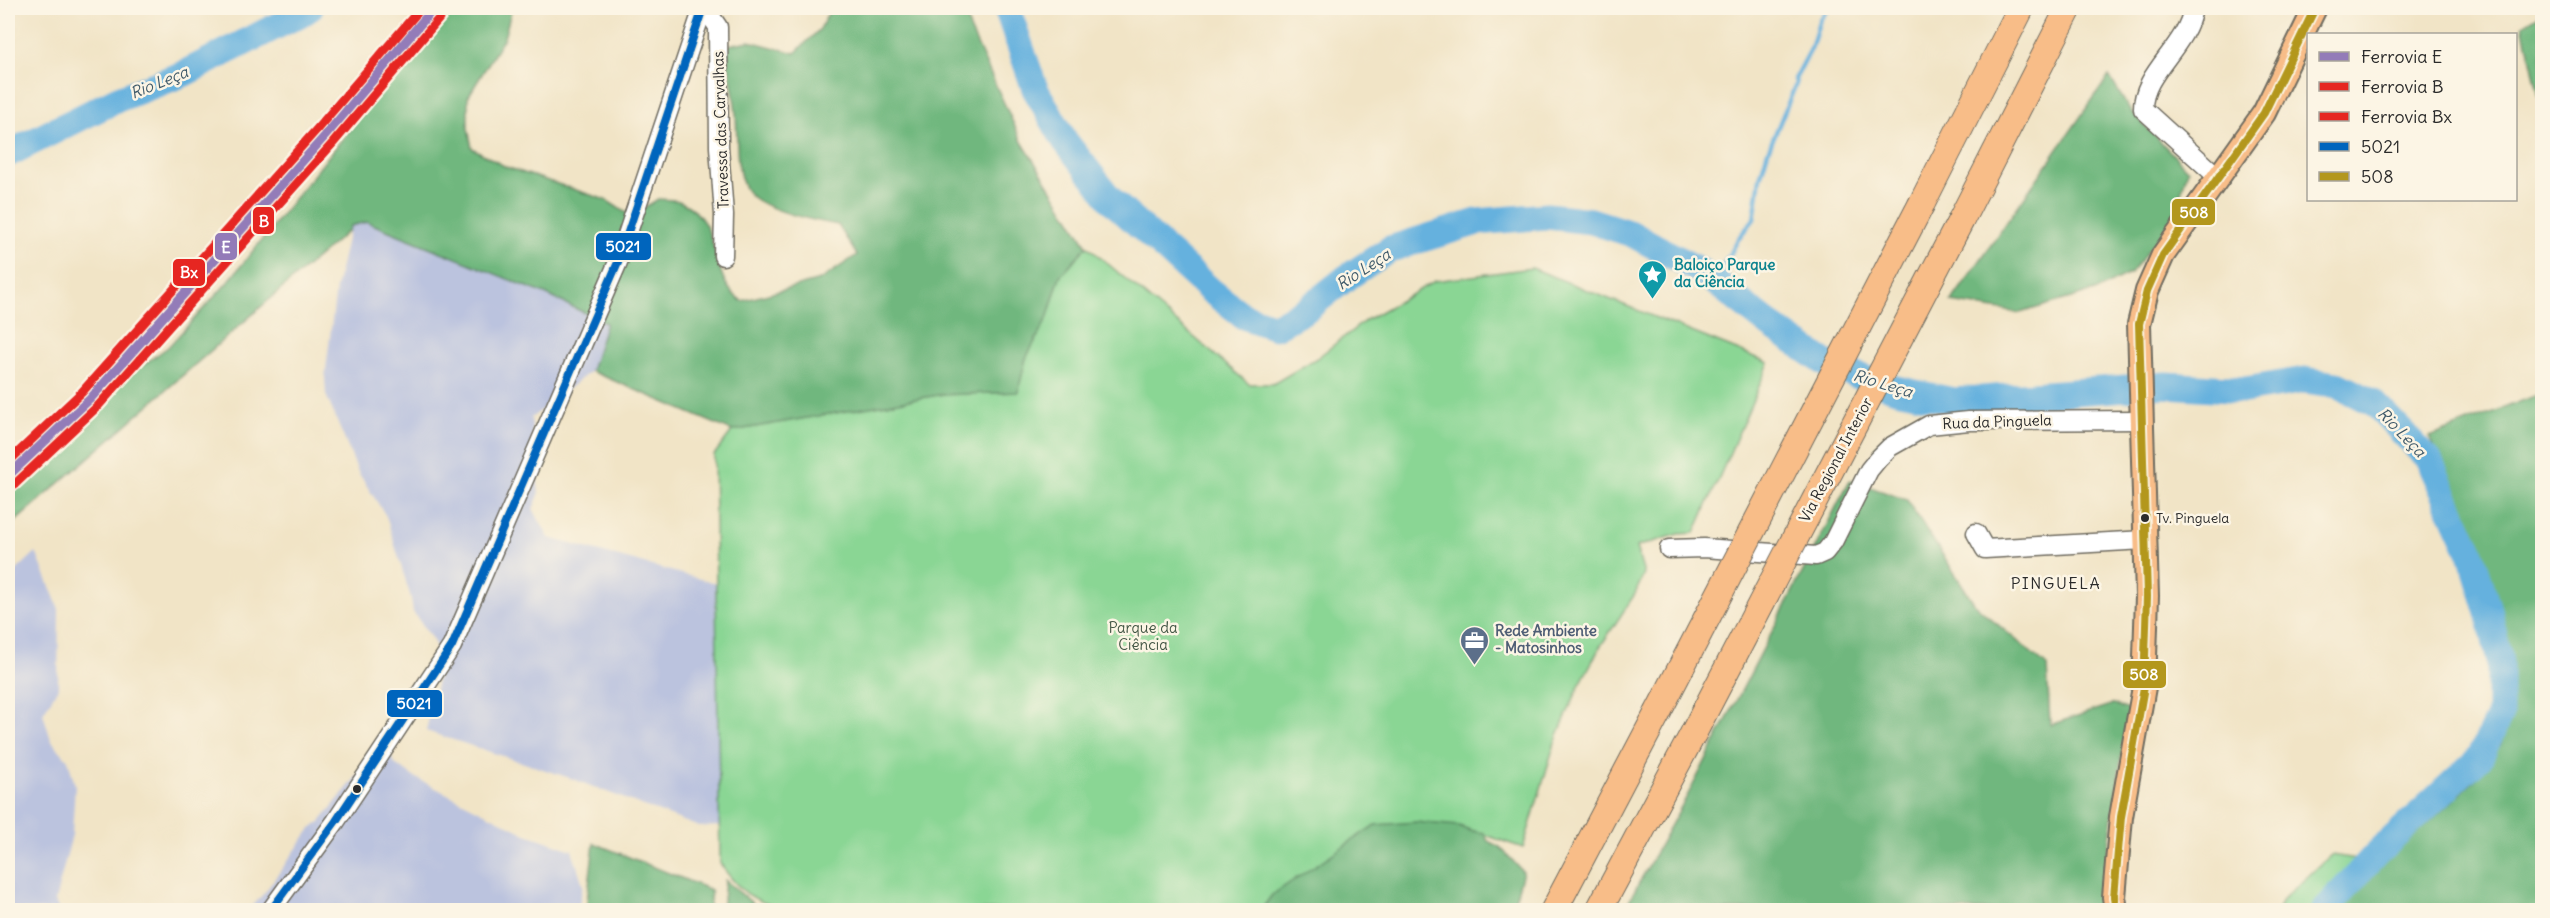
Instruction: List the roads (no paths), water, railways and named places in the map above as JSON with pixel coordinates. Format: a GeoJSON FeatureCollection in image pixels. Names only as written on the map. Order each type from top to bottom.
{"type":"FeatureCollection","features":[{"type":"Feature","properties":{"kind":"highway"},"geometry":{"type":"LineString","coordinates":[[1554,910],[2021,8]]}},
{"type":"Feature","properties":{"kind":"highway","name":"Via Regional Interior"},"geometry":{"type":"LineString","coordinates":[[1599,910],[1961,220],[2069,8]]}},
{"type":"Feature","properties":{"kind":"main road"},"geometry":{"type":"LineString","coordinates":[[2116,910],[2114,897],[2121,817],[2144,687],[2147,596],[2139,324],[2151,282],[2163,255],[2264,113],[2315,8]]}},
{"type":"Feature","properties":{"kind":"street","name":"Travessa das Carvalhas"},"geometry":{"type":"LineString","coordinates":[[704,8],[718,27],[719,147],[724,215],[723,256]]}},
{"type":"Feature","properties":{"kind":"street"},"geometry":{"type":"LineString","coordinates":[[271,910],[336,821],[452,646],[618,262],[704,8]]}},
{"type":"Feature","properties":{"kind":"street"},"geometry":{"type":"LineString","coordinates":[[2193,8],[2180,42],[2149,84],[2143,96],[2144,108],[2219,178]]}},
{"type":"Feature","properties":{"kind":"street"},"geometry":{"type":"LineString","coordinates":[[2303,35],[2305,8]]}},
{"type":"Feature","properties":{"kind":"street","name":"Rua da Pinguela"},"geometry":{"type":"LineString","coordinates":[[1668,549],[1704,548],[1816,556],[1825,552],[1833,542],[1869,470],[1878,459],[1890,447],[1929,425],[1969,421],[2140,417]]}},
{"type":"Feature","properties":{"kind":"street"},"geometry":{"type":"LineString","coordinates":[[1976,533],[1985,549],[2145,540]]}},
{"type":"Feature","properties":{"kind":"waterway","name":"Rio Leça"},"geometry":{"type":"LineString","coordinates":[[8,154],[118,99],[183,74],[310,8]]}},
{"type":"Feature","properties":{"kind":"waterway","name":"Rio Leça"},"geometry":{"type":"LineString","coordinates":[[1007,8],[1035,89],[1065,141],[1111,200],[1210,290],[1243,316],[1275,327],[1307,309],[1346,278],[1390,249],[1477,222],[1547,216],[1591,221],[1632,234],[1702,272],[1770,325],[1830,366],[1896,389],[1954,401],[2166,385],[2245,390],[2305,380],[2337,385],[2374,403],[2429,460],[2471,553],[2489,613],[2500,662],[2500,714],[2480,757],[2376,854],[2325,910]]}},
{"type":"Feature","properties":{"kind":"waterway"},"geometry":{"type":"LineString","coordinates":[[1713,280],[1738,239],[1754,219],[1760,178],[1768,151],[1796,84],[1795,79],[1811,49],[1820,19],[1829,8]]}},
{"type":"Feature","properties":{"kind":"rail line","name":"Bx"},"geometry":{"type":"LineString","coordinates":[[8,462],[82,392],[317,129],[421,8]]}},
{"type":"Feature","properties":{"kind":"rail line","name":"E"},"geometry":{"type":"LineString","coordinates":[[8,476],[90,399],[325,136],[434,8]]}},
{"type":"Feature","properties":{"kind":"rail line","name":"B"},"geometry":{"type":"LineString","coordinates":[[15,484],[98,406],[333,143],[442,15]]}},
{"type":"Feature","properties":{"kind":"place","name":"Baloiço Parque da Ciência"},"geometry":{"type":"Point","coordinates":[1653,300]}},
{"type":"Feature","properties":{"kind":"place","name":"Tv. Pinguela"},"geometry":{"type":"Point","coordinates":[2145,518]}},
{"type":"Feature","properties":{"kind":"place","name":"Rede Ambiente - Matosinhos"},"geometry":{"type":"Point","coordinates":[1474,666]}},
{"type":"Feature","properties":{"kind":"district","name":"PINGUELA"},"geometry":{"type":"Point","coordinates":[2056,583]}},
{"type":"Feature","properties":{"kind":"park label","name":"Parque da Ciência"},"geometry":{"type":"Point","coordinates":[1143,636]}}]}
